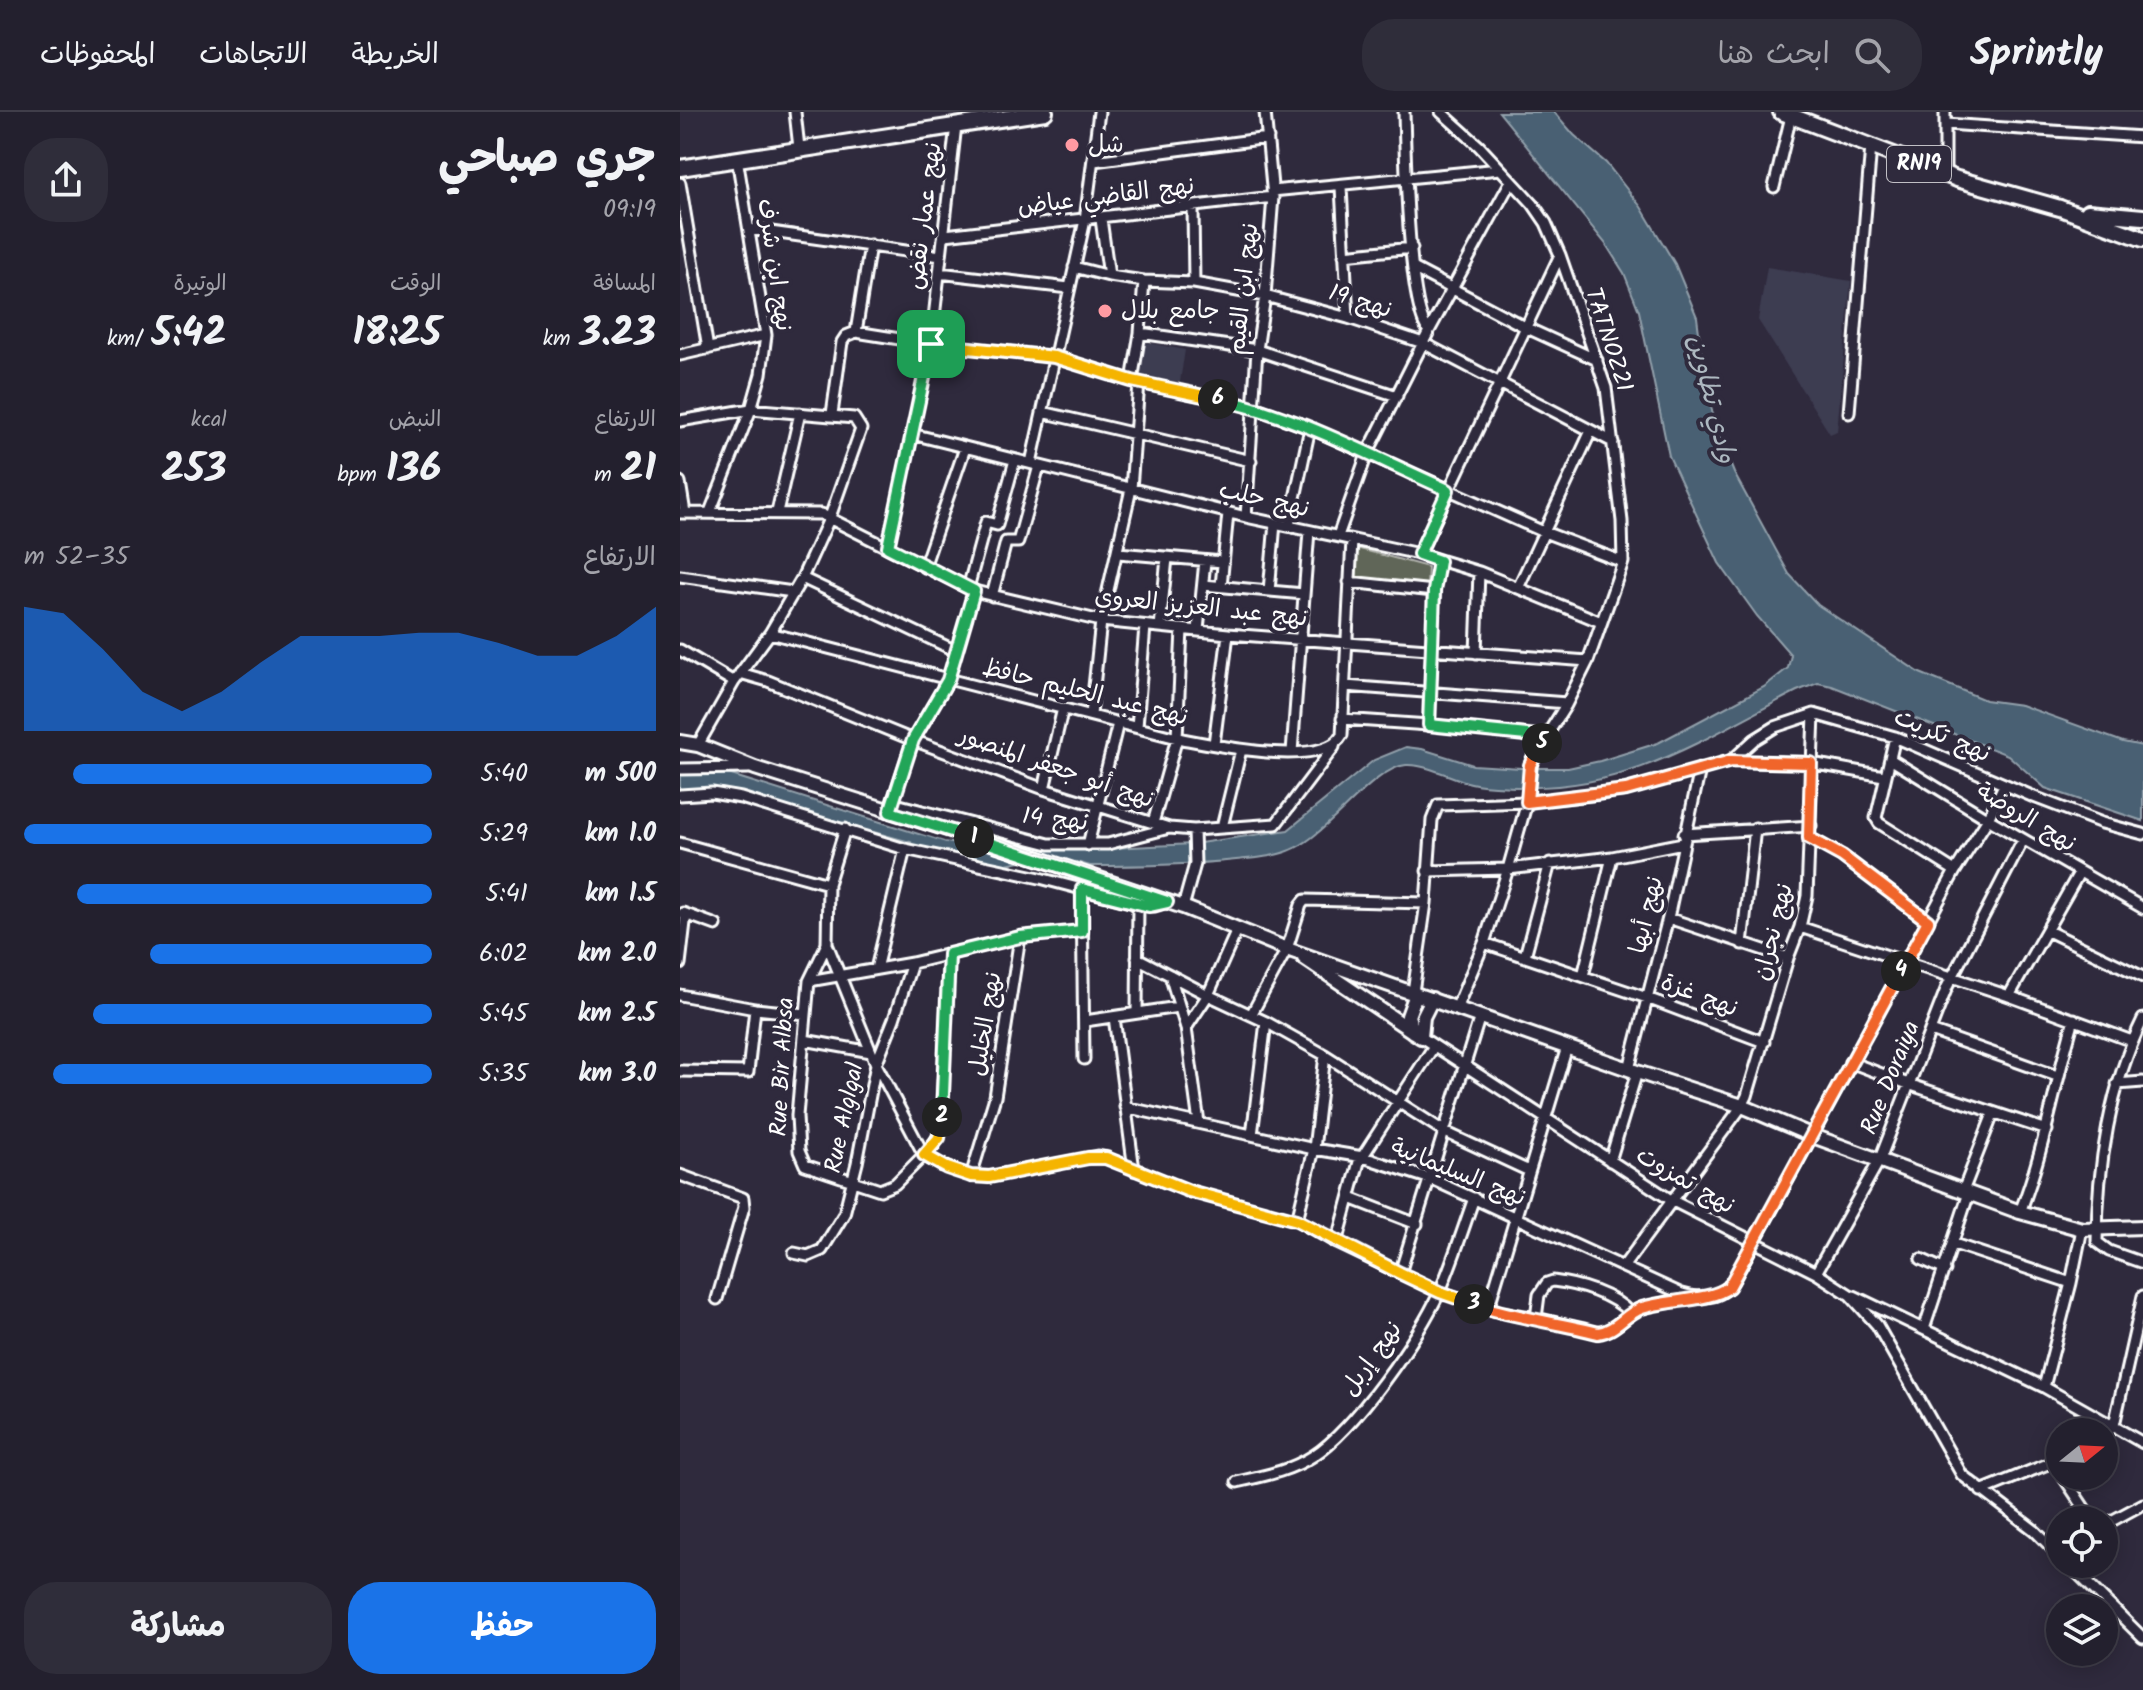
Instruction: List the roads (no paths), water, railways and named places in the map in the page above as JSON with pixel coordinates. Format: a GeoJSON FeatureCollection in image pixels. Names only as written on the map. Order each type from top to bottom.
{"type":"FeatureCollection","features":[{"type":"Feature","properties":{"kind":"main road"},"geometry":{"type":"LineString","coordinates":[[680,168],[956,125],[971,118],[1045,112]]}},
{"type":"Feature","properties":{"kind":"main road","name":"RN19"},"geometry":{"type":"LineString","coordinates":[[1786,114],[1945,175],[2060,208],[2143,239]]}},
{"type":"Feature","properties":{"kind":"main road","name":"RN19"},"geometry":{"type":"LineString","coordinates":[[2060,208],[2143,217]]}},
{"type":"Feature","properties":{"kind":"main road"},"geometry":{"type":"LineString","coordinates":[[681,740],[755,768],[891,808],[1183,907],[1290,950],[1633,1071],[1742,1106],[1813,1136],[2020,1212],[2082,1229],[2143,1227]]}},
{"type":"Feature","properties":{"kind":"main road"},"geometry":{"type":"LineString","coordinates":[[1290,950],[1417,1034]]}},
{"type":"Feature","properties":{"kind":"main road"},"geometry":{"type":"LineString","coordinates":[[1415,993],[1408,1016],[1417,1034]]}},
{"type":"Feature","properties":{"kind":"main road"},"geometry":{"type":"LineString","coordinates":[[1417,1034],[1432,999]]}},
{"type":"Feature","properties":{"kind":"street"},"geometry":{"type":"LineString","coordinates":[[795,112],[799,148]]}},
{"type":"Feature","properties":{"kind":"street"},"geometry":{"type":"LineString","coordinates":[[992,596],[1006,542],[1018,542],[1035,465],[1042,412],[1085,220],[1099,112]]}},
{"type":"Feature","properties":{"kind":"street","name":"نهج ابن القيم"},"geometry":{"type":"LineString","coordinates":[[1246,517],[1257,350],[1265,296],[1273,194],[1265,112]]}},
{"type":"Feature","properties":{"kind":"street"},"geometry":{"type":"LineString","coordinates":[[1404,112],[1413,268],[1421,319],[1429,331]]}},
{"type":"Feature","properties":{"kind":"street","name":"TATNOZ21"},"geometry":{"type":"LineString","coordinates":[[1441,112],[1479,146],[1541,214],[1560,255],[1606,388],[1613,442],[1623,562],[1588,661],[1530,765],[1527,802]]}},
{"type":"Feature","properties":{"kind":"street"},"geometry":{"type":"LineString","coordinates":[[1945,112],[1945,175]]}},
{"type":"Feature","properties":{"kind":"street"},"geometry":{"type":"LineString","coordinates":[[1774,187],[1786,114]]}},
{"type":"Feature","properties":{"kind":"street"},"geometry":{"type":"LineString","coordinates":[[1946,124],[2143,137]]}},
{"type":"Feature","properties":{"kind":"street","name":"نهج عمار نقض"},"geometry":{"type":"LineString","coordinates":[[888,547],[931,344],[956,125]]}},
{"type":"Feature","properties":{"kind":"street"},"geometry":{"type":"LineString","coordinates":[[1094,161],[1268,138]]}},
{"type":"Feature","properties":{"kind":"street"},"geometry":{"type":"LineString","coordinates":[[1849,413],[1871,146]]}},
{"type":"Feature","properties":{"kind":"street","name":"نهج ابن شرف"},"geometry":{"type":"LineString","coordinates":[[710,512],[751,409],[761,374],[766,335],[737,158]]}},
{"type":"Feature","properties":{"kind":"street","name":"نهج القاضي عياض"},"geometry":{"type":"LineString","coordinates":[[945,235],[1101,219],[1273,194],[1500,169]]}},
{"type":"Feature","properties":{"kind":"street"},"geometry":{"type":"LineString","coordinates":[[1338,536],[1367,454],[1429,331],[1511,181]]}},
{"type":"Feature","properties":{"kind":"street"},"geometry":{"type":"LineString","coordinates":[[680,183],[685,245],[708,349]]}},
{"type":"Feature","properties":{"kind":"street"},"geometry":{"type":"LineString","coordinates":[[1341,187],[1348,318]]}},
{"type":"Feature","properties":{"kind":"street"},"geometry":{"type":"LineString","coordinates":[[1193,207],[1194,283]]}},
{"type":"Feature","properties":{"kind":"street"},"geometry":{"type":"LineString","coordinates":[[1101,219],[1109,276]]}},
{"type":"Feature","properties":{"kind":"street"},"geometry":{"type":"LineString","coordinates":[[750,229],[941,256]]}},
{"type":"Feature","properties":{"kind":"street"},"geometry":{"type":"LineString","coordinates":[[856,332],[870,245]]}},
{"type":"Feature","properties":{"kind":"street"},"geometry":{"type":"LineString","coordinates":[[1344,255],[1412,248]]}},
{"type":"Feature","properties":{"kind":"street"},"geometry":{"type":"LineString","coordinates":[[1419,554],[1560,255]]}},
{"type":"Feature","properties":{"kind":"street","name":"نهج 19"},"geometry":{"type":"LineString","coordinates":[[1074,267],[1109,276],[1194,283],[1265,296],[1348,318],[1423,343],[1613,442]]}},
{"type":"Feature","properties":{"kind":"street"},"geometry":{"type":"LineString","coordinates":[[1413,268],[1527,328],[1597,360]]}},
{"type":"Feature","properties":{"kind":"street"},"geometry":{"type":"LineString","coordinates":[[939,273],[1069,288]]}},
{"type":"Feature","properties":{"kind":"street"},"geometry":{"type":"LineString","coordinates":[[1091,715],[1101,621],[1131,489],[1144,281]]}},
{"type":"Feature","properties":{"kind":"street"},"geometry":{"type":"LineString","coordinates":[[832,414],[842,342],[846,336],[856,332],[931,344],[1054,357],[1136,382],[1254,407],[1310,428],[1544,532],[1623,562]]}},
{"type":"Feature","properties":{"kind":"street"},"geometry":{"type":"LineString","coordinates":[[1140,333],[1257,350],[1397,396]]}},
{"type":"Feature","properties":{"kind":"street"},"geometry":{"type":"LineString","coordinates":[[680,355],[766,335]]}},
{"type":"Feature","properties":{"kind":"street"},"geometry":{"type":"LineString","coordinates":[[680,421],[751,409],[832,414],[854,418],[860,423],[860,438],[830,517],[802,578],[698,745]]}},
{"type":"Feature","properties":{"kind":"street"},"geometry":{"type":"LineString","coordinates":[[1042,412],[1251,461]]}},
{"type":"Feature","properties":{"kind":"street"},"geometry":{"type":"LineString","coordinates":[[777,512],[800,413]]}},
{"type":"Feature","properties":{"kind":"street"},"geometry":{"type":"LineString","coordinates":[[1289,526],[1310,428]]}},
{"type":"Feature","properties":{"kind":"street"},"geometry":{"type":"LineString","coordinates":[[1518,588],[1591,431]]}},
{"type":"Feature","properties":{"kind":"street","name":"نهج حلب"},"geometry":{"type":"LineString","coordinates":[[912,434],[1228,513],[1419,554],[1479,572],[1601,622]]}},
{"type":"Feature","properties":{"kind":"street"},"geometry":{"type":"LineString","coordinates":[[924,567],[965,448]]}},
{"type":"Feature","properties":{"kind":"street"},"geometry":{"type":"LineString","coordinates":[[891,808],[913,740],[948,680],[986,522],[997,525],[1015,460]]}},
{"type":"Feature","properties":{"kind":"street"},"geometry":{"type":"LineString","coordinates":[[680,482],[682,513],[777,512],[830,517]]}},
{"type":"Feature","properties":{"kind":"street"},"geometry":{"type":"LineString","coordinates":[[1221,586],[1228,513]]}},
{"type":"Feature","properties":{"kind":"street","name":"نهج عبد العزيز العروي"},"geometry":{"type":"LineString","coordinates":[[830,517],[971,590],[1101,621],[1228,634],[1588,661]]}},
{"type":"Feature","properties":{"kind":"street"},"geometry":{"type":"LineString","coordinates":[[1269,591],[1275,523]]}},
{"type":"Feature","properties":{"kind":"street"},"geometry":{"type":"LineString","coordinates":[[1292,752],[1309,531]]}},
{"type":"Feature","properties":{"kind":"street"},"geometry":{"type":"LineString","coordinates":[[1340,737],[1352,540]]}},
{"type":"Feature","properties":{"kind":"street"},"geometry":{"type":"LineString","coordinates":[[1118,553],[1223,562]]}},
{"type":"Feature","properties":{"kind":"street"},"geometry":{"type":"LineString","coordinates":[[1160,627],[1167,558]]}},
{"type":"Feature","properties":{"kind":"street"},"geometry":{"type":"LineString","coordinates":[[1198,630],[1205,561]]}},
{"type":"Feature","properties":{"kind":"street"},"geometry":{"type":"LineString","coordinates":[[1429,725],[1434,591],[1439,561]]}},
{"type":"Feature","properties":{"kind":"street"},"geometry":{"type":"LineString","coordinates":[[1476,653],[1479,572]]}},
{"type":"Feature","properties":{"kind":"street"},"geometry":{"type":"LineString","coordinates":[[680,576],[793,592]]}},
{"type":"Feature","properties":{"kind":"street"},"geometry":{"type":"LineString","coordinates":[[802,578],[956,651]]}},
{"type":"Feature","properties":{"kind":"street"},"geometry":{"type":"LineString","coordinates":[[1349,582],[1434,591]]}},
{"type":"Feature","properties":{"kind":"street"},"geometry":{"type":"LineString","coordinates":[[1203,585],[1304,594]]}},
{"type":"Feature","properties":{"kind":"street"},"geometry":{"type":"LineString","coordinates":[[1137,727],[1145,626]]}},
{"type":"Feature","properties":{"kind":"street"},"geometry":{"type":"LineString","coordinates":[[1153,823],[1177,738],[1182,629]]}},
{"type":"Feature","properties":{"kind":"street","name":"نهج عبد الحليم حافظ"},"geometry":{"type":"LineString","coordinates":[[770,633],[1177,738],[1241,750],[1292,752],[1323,749],[1340,737]]}},
{"type":"Feature","properties":{"kind":"street"},"geometry":{"type":"LineString","coordinates":[[1214,744],[1228,634]]}},
{"type":"Feature","properties":{"kind":"street","name":"نهج أبو جعفر المنصور"},"geometry":{"type":"LineString","coordinates":[[680,650],[737,678],[768,681],[1044,789],[1169,828],[1194,830],[1276,824],[1340,737]]}},
{"type":"Feature","properties":{"kind":"street"},"geometry":{"type":"LineString","coordinates":[[1345,686],[1567,703]]}},
{"type":"Feature","properties":{"kind":"street"},"geometry":{"type":"LineString","coordinates":[[1044,789],[1063,708]]}},
{"type":"Feature","properties":{"kind":"street"},"geometry":{"type":"LineString","coordinates":[[1731,761],[1754,740],[1775,727],[1814,714]]}},
{"type":"Feature","properties":{"kind":"street","name":"نهج تكريت"},"geometry":{"type":"LineString","coordinates":[[1814,714],[1895,737],[1960,763],[2004,785],[2102,823],[2143,834]]}},
{"type":"Feature","properties":{"kind":"street","name":"نهج نجران"},"geometry":{"type":"LineString","coordinates":[[1623,1267],[1742,1106],[1800,927],[1808,882],[1814,714]]}},
{"type":"Feature","properties":{"kind":"street"},"geometry":{"type":"LineString","coordinates":[[1342,719],[1546,737]]}},
{"type":"Feature","properties":{"kind":"street"},"geometry":{"type":"LineString","coordinates":[[1088,845],[1118,723]]}},
{"type":"Feature","properties":{"kind":"street"},"geometry":{"type":"LineString","coordinates":[[1895,737],[1876,811],[1879,823],[1955,871]]}},
{"type":"Feature","properties":{"kind":"street"},"geometry":{"type":"LineString","coordinates":[[1222,827],[1241,750]]}},
{"type":"Feature","properties":{"kind":"street","name":"نهج الروضة"},"geometry":{"type":"LineString","coordinates":[[1890,759],[2143,908]]}},
{"type":"Feature","properties":{"kind":"street"},"geometry":{"type":"LineString","coordinates":[[1415,993],[1435,807],[1443,804],[1527,802],[1626,790],[1731,761],[1811,763],[1884,776]]}},
{"type":"Feature","properties":{"kind":"street"},"geometry":{"type":"LineString","coordinates":[[680,769],[755,768]]}},
{"type":"Feature","properties":{"kind":"street","name":"نهج أبها"},"geometry":{"type":"LineString","coordinates":[[1610,1161],[1700,769]]}},
{"type":"Feature","properties":{"kind":"street"},"geometry":{"type":"LineString","coordinates":[[1754,1243],[2004,785]]}},
{"type":"Feature","properties":{"kind":"street"},"geometry":{"type":"LineString","coordinates":[[680,795],[726,794],[905,849],[1138,904],[1155,906],[1164,901]]}},
{"type":"Feature","properties":{"kind":"street"},"geometry":{"type":"LineString","coordinates":[[1456,1009],[1484,943],[1527,802]]}},
{"type":"Feature","properties":{"kind":"street","name":"نهج 14"},"geometry":{"type":"LineString","coordinates":[[891,808],[1049,844],[1108,844],[1169,828]]}},
{"type":"Feature","properties":{"kind":"street"},"geometry":{"type":"LineString","coordinates":[[1427,871],[1508,869],[1612,857],[1684,838],[1755,828],[1811,826]]}},
{"type":"Feature","properties":{"kind":"street"},"geometry":{"type":"LineString","coordinates":[[1742,944],[1755,828]]}},
{"type":"Feature","properties":{"kind":"street","name":"Rue Bir Albsa"},"geometry":{"type":"LineString","coordinates":[[845,829],[828,884],[827,944],[809,981],[797,1116],[801,1160],[813,1170],[853,1180]]}},
{"type":"Feature","properties":{"kind":"street"},"geometry":{"type":"LineString","coordinates":[[1183,907],[1195,864],[1194,830]]}},
{"type":"Feature","properties":{"kind":"street"},"geometry":{"type":"LineString","coordinates":[[1809,838],[1842,856],[1928,921]]}},
{"type":"Feature","properties":{"kind":"street","name":"Rue Doraiya"},"geometry":{"type":"LineString","coordinates":[[1816,1273],[1880,1159],[1952,976],[2023,840]]}},
{"type":"Feature","properties":{"kind":"street"},"geometry":{"type":"LineString","coordinates":[[680,843],[828,884]]}},
{"type":"Feature","properties":{"kind":"street"},"geometry":{"type":"LineString","coordinates":[[876,969],[905,849]]}},
{"type":"Feature","properties":{"kind":"street"},"geometry":{"type":"LineString","coordinates":[[1583,976],[1612,857]]}},
{"type":"Feature","properties":{"kind":"street"},"geometry":{"type":"LineString","coordinates":[[1525,956],[1550,863]]}},
{"type":"Feature","properties":{"kind":"street"},"geometry":{"type":"LineString","coordinates":[[2009,996],[2079,873]]}},
{"type":"Feature","properties":{"kind":"street"},"geometry":{"type":"LineString","coordinates":[[1082,889],[1084,1059]]}},
{"type":"Feature","properties":{"kind":"street"},"geometry":{"type":"LineString","coordinates":[[1251,1015],[1290,950],[1305,900],[1426,903]]}},
{"type":"Feature","properties":{"kind":"street"},"geometry":{"type":"LineString","coordinates":[[1137,1013],[1138,904]]}},
{"type":"Feature","properties":{"kind":"street"},"geometry":{"type":"LineString","coordinates":[[680,964],[683,913],[716,925]]}},
{"type":"Feature","properties":{"kind":"street"},"geometry":{"type":"LineString","coordinates":[[1668,918],[1788,958]]}},
{"type":"Feature","properties":{"kind":"street"},"geometry":{"type":"LineString","coordinates":[[1800,927],[1952,976],[2132,1041]]}},
{"type":"Feature","properties":{"kind":"street"},"geometry":{"type":"LineString","coordinates":[[1186,1028],[1208,995],[1237,930]]}},
{"type":"Feature","properties":{"kind":"street"},"geometry":{"type":"LineString","coordinates":[[809,981],[912,963],[1020,937],[1082,931]]}},
{"type":"Feature","properties":{"kind":"street"},"geometry":{"type":"LineString","coordinates":[[2048,931],[2143,977]]}},
{"type":"Feature","properties":{"kind":"street","name":"نهج الخليل"},"geometry":{"type":"LineString","coordinates":[[971,1176],[993,1106],[1020,937]]}},
{"type":"Feature","properties":{"kind":"street","name":"نهج غزة"},"geometry":{"type":"LineString","coordinates":[[1484,943],[1647,998],[1764,1042]]}},
{"type":"Feature","properties":{"kind":"street"},"geometry":{"type":"LineString","coordinates":[[827,944],[876,1064],[924,1155],[947,1168],[971,1176],[989,1177],[1098,1156],[1189,1191],[1297,1220],[1337,1243],[1440,1292],[1488,1309],[1598,1333],[1607,1332],[1630,1313],[1642,1308],[1692,1297]]}},
{"type":"Feature","properties":{"kind":"street"},"geometry":{"type":"LineString","coordinates":[[853,1180],[880,1190],[888,1188],[934,1145],[941,1130],[949,954]]}},
{"type":"Feature","properties":{"kind":"street"},"geometry":{"type":"LineString","coordinates":[[1137,958],[1325,1055],[1445,1132],[1529,1171]]}},
{"type":"Feature","properties":{"kind":"street","name":"Rue Alglgal"},"geometry":{"type":"LineString","coordinates":[[794,1253],[813,1255],[828,1243],[844,1214],[876,1064],[912,963]]}},
{"type":"Feature","properties":{"kind":"street"},"geometry":{"type":"LineString","coordinates":[[1170,975],[1186,1028],[1199,1123]]}},
{"type":"Feature","properties":{"kind":"street"},"geometry":{"type":"LineString","coordinates":[[680,995],[755,1009],[806,1014]]}},
{"type":"Feature","properties":{"kind":"street"},"geometry":{"type":"LineString","coordinates":[[1085,1021],[1178,1007]]}},
{"type":"Feature","properties":{"kind":"street"},"geometry":{"type":"LineString","coordinates":[[680,1071],[748,1072],[755,1009]]}},
{"type":"Feature","properties":{"kind":"street"},"geometry":{"type":"LineString","coordinates":[[1400,1273],[1480,1016]]}},
{"type":"Feature","properties":{"kind":"street"},"geometry":{"type":"LineString","coordinates":[[1114,1017],[1134,1170]]}},
{"type":"Feature","properties":{"kind":"street"},"geometry":{"type":"LineString","coordinates":[[2020,1212],[2036,1172],[2057,1076],[2074,1019]]}},
{"type":"Feature","properties":{"kind":"street"},"geometry":{"type":"LineString","coordinates":[[2143,1019],[2117,1084],[2104,1150],[2097,1228],[2097,1242],[2103,1247],[2143,1263]]}},
{"type":"Feature","properties":{"kind":"street"},"geometry":{"type":"LineString","coordinates":[[1252,1135],[1266,1022]]}},
{"type":"Feature","properties":{"kind":"street"},"geometry":{"type":"LineString","coordinates":[[1931,1031],[2057,1076]]}},
{"type":"Feature","properties":{"kind":"street","name":"نهج تمزوت"},"geometry":{"type":"LineString","coordinates":[[1417,1034],[1671,1200],[1816,1273],[1850,1295],[1877,1325],[1962,1475],[2046,1542]]}},
{"type":"Feature","properties":{"kind":"street"},"geometry":{"type":"LineString","coordinates":[[804,1040],[871,1052]]}},
{"type":"Feature","properties":{"kind":"street"},"geometry":{"type":"LineString","coordinates":[[1337,1243],[1356,1170],[1434,1046]]}},
{"type":"Feature","properties":{"kind":"street"},"geometry":{"type":"LineString","coordinates":[[1488,1309],[1567,1047]]}},
{"type":"Feature","properties":{"kind":"street"},"geometry":{"type":"LineString","coordinates":[[1297,1220],[1314,1149],[1325,1055]]}},
{"type":"Feature","properties":{"kind":"street"},"geometry":{"type":"LineString","coordinates":[[1851,1063],[2047,1130]]}},
{"type":"Feature","properties":{"kind":"street"},"geometry":{"type":"LineString","coordinates":[[2117,1084],[2143,1082]]}},
{"type":"Feature","properties":{"kind":"street","name":"نهج السليمانية"},"geometry":{"type":"LineString","coordinates":[[1125,1107],[1363,1157],[1431,1179],[1692,1297],[1718,1295],[1729,1287],[1754,1243]]}},
{"type":"Feature","properties":{"kind":"street"},"geometry":{"type":"LineString","coordinates":[[1924,1329],[1954,1244],[1966,1192],[1993,1114]]}},
{"type":"Feature","properties":{"kind":"street"},"geometry":{"type":"LineString","coordinates":[[680,1175],[741,1196],[744,1202],[717,1299]]}},
{"type":"Feature","properties":{"kind":"street"},"geometry":{"type":"LineString","coordinates":[[1350,1198],[1417,1224]]}},
{"type":"Feature","properties":{"kind":"street","name":"نهج إربل"},"geometry":{"type":"LineString","coordinates":[[1237,1482],[1293,1467],[1314,1456],[1367,1404],[1415,1336],[1440,1292],[1474,1198]]}},
{"type":"Feature","properties":{"kind":"street"},"geometry":{"type":"LineString","coordinates":[[2044,1387],[2082,1229]]}},
{"type":"Feature","properties":{"kind":"street"},"geometry":{"type":"LineString","coordinates":[[1954,1244],[2071,1283]]}},
{"type":"Feature","properties":{"kind":"street"},"geometry":{"type":"LineString","coordinates":[[1921,1259],[1945,1270]]}},
{"type":"Feature","properties":{"kind":"street"},"geometry":{"type":"LineString","coordinates":[[1536,1318],[1539,1295],[1547,1283],[1553,1281],[1596,1293],[1630,1313]]}},
{"type":"Feature","properties":{"kind":"street"},"geometry":{"type":"LineString","coordinates":[[1850,1295],[2044,1387],[2101,1418]]}},
{"type":"Feature","properties":{"kind":"street"},"geometry":{"type":"LineString","coordinates":[[2116,1418],[2143,1296]]}},
{"type":"Feature","properties":{"kind":"street"},"geometry":{"type":"LineString","coordinates":[[2118,1427],[2143,1443]]}},
{"type":"Feature","properties":{"kind":"street"},"geometry":{"type":"LineString","coordinates":[[1981,1491],[2046,1468]]}},
{"type":"Feature","properties":{"kind":"street"},"geometry":{"type":"LineString","coordinates":[[2118,1517],[2143,1504]]}},
{"type":"Feature","properties":{"kind":"street"},"geometry":{"type":"LineString","coordinates":[[2085,1578],[2143,1638]]}},
{"type":"Feature","properties":{"kind":"waterway"},"geometry":{"type":"LineString","coordinates":[[920,843],[948,852],[972,852]]}},
{"type":"Feature","properties":{"kind":"place","name":"شل"},"geometry":{"type":"Point","coordinates":[1072,145]}},
{"type":"Feature","properties":{"kind":"place","name":"جامع بلال"},"geometry":{"type":"Point","coordinates":[1105,311]}},
{"type":"Feature","properties":{"kind":"water label","name":"وادي تطاوين"},"geometry":{"type":"Point","coordinates":[1711,399]}}]}
